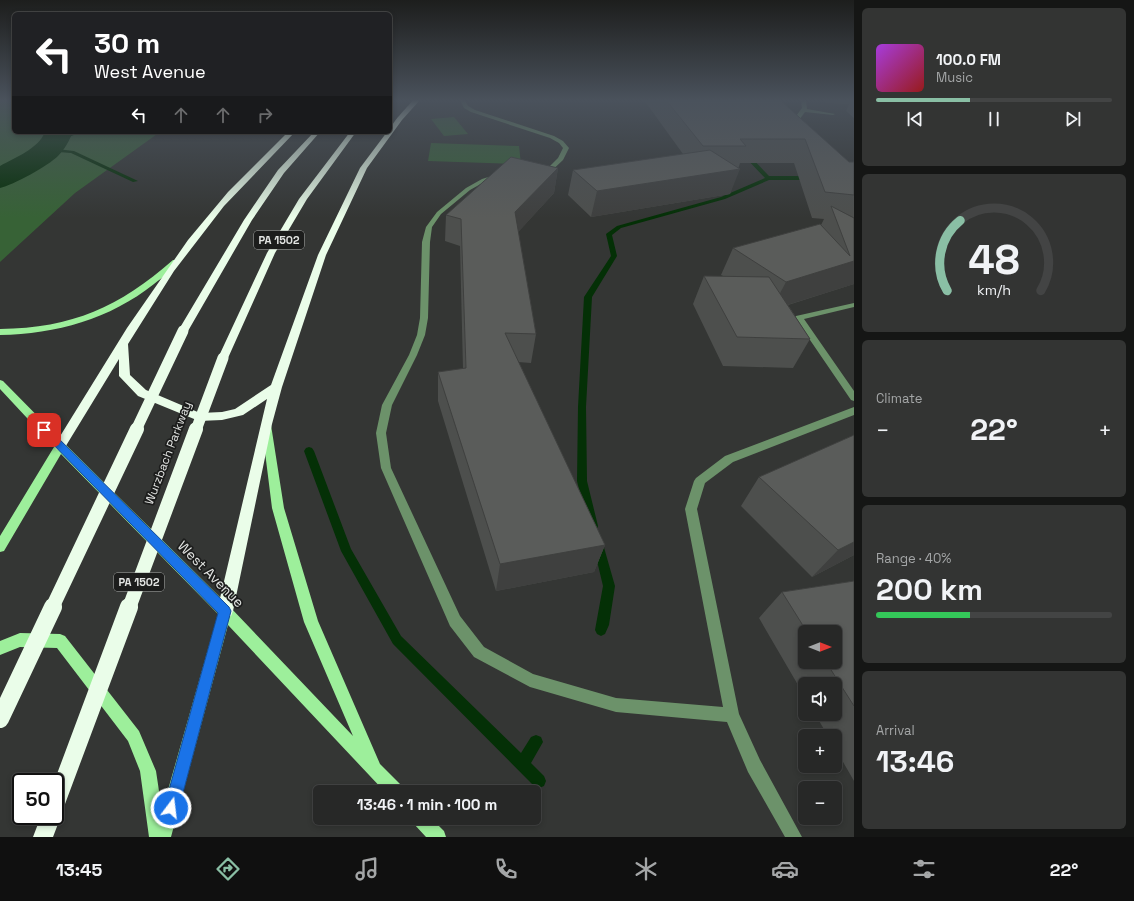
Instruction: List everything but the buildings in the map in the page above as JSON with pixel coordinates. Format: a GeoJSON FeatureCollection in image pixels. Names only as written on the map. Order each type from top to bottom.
{"type":"FeatureCollection","features":[{"type":"Feature","properties":{"kind":"highway"},"geometry":{"type":"LineString","coordinates":[[60,446],[176,262],[235,189],[285,139]]}},
{"type":"Feature","properties":{"kind":"highway","name":"PA 1502"},"geometry":{"type":"LineString","coordinates":[[0,719],[183,332],[252,214],[281,172],[310,139]]}},
{"type":"Feature","properties":{"kind":"highway","name":"Wurzbach Parkway"},"geometry":{"type":"LineString","coordinates":[[64,781],[223,358],[271,253],[302,199],[348,139]]}},
{"type":"Feature","properties":{"kind":"highway"},"geometry":{"type":"LineString","coordinates":[[225,611],[266,424],[276,387],[322,255],[364,168],[385,139]]}},
{"type":"Feature","properties":{"kind":"highway"},"geometry":{"type":"LineString","coordinates":[[123,344],[125,376],[142,393],[198,417],[222,416],[239,412],[276,387]]}},
{"type":"Feature","properties":{"kind":"highway"},"geometry":{"type":"LineString","coordinates":[[43,837],[48,825]]}},
{"type":"Feature","properties":{"kind":"main road"},"geometry":{"type":"LineString","coordinates":[[0,332],[50,328],[105,311],[132,297],[176,262]]}},
{"type":"Feature","properties":{"kind":"main road","name":"West Avenue"},"geometry":{"type":"LineString","coordinates":[[0,383],[60,446],[225,611],[389,785]]}},
{"type":"Feature","properties":{"kind":"main road"},"geometry":{"type":"LineString","coordinates":[[266,424],[278,508],[311,622],[376,771]]}},
{"type":"Feature","properties":{"kind":"main road"},"geometry":{"type":"LineString","coordinates":[[0,548],[60,446]]}},
{"type":"Feature","properties":{"kind":"main road"},"geometry":{"type":"LineString","coordinates":[[163,837],[225,611]]}},
{"type":"Feature","properties":{"kind":"main road"},"geometry":{"type":"LineString","coordinates":[[0,648],[20,640],[60,641],[134,736],[148,771],[157,837]]}},
{"type":"Feature","properties":{"kind":"main road"},"geometry":{"type":"LineString","coordinates":[[427,825],[438,837]]}},
{"type":"Feature","properties":{"kind":"lane"},"geometry":{"type":"LineString","coordinates":[[536,175],[544,176],[561,159],[566,148],[561,142],[556,139]]}},
{"type":"Feature","properties":{"kind":"lane"},"geometry":{"type":"LineString","coordinates":[[507,175],[484,180],[468,189],[439,213],[429,227],[426,242],[424,318],[413,355],[387,405],[381,432],[386,468],[455,621],[479,652],[530,680],[616,705],[732,716]]}},
{"type":"Feature","properties":{"kind":"lane"},"geometry":{"type":"LineString","coordinates":[[854,305],[799,318],[854,398]]}},
{"type":"Feature","properties":{"kind":"lane"},"geometry":{"type":"LineString","coordinates":[[794,837],[754,766],[732,716],[691,509],[700,481],[729,459],[854,411]]}},
{"type":"Feature","properties":{"kind":"green space"},"geometry":{"type":"Polygon","coordinates":[[[0,139],[150,139],[75,193],[0,262],[0,139]]]}},
{"type":"Feature","properties":{"kind":"green space"},"geometry":{"type":"Polygon","coordinates":[[[431,143],[519,146],[521,164],[428,161],[431,143]]]}},
{"type":"Feature","properties":{"kind":"waterway"},"geometry":{"type":"LineString","coordinates":[[0,179],[47,151],[56,139]]}},
{"type":"Feature","properties":{"kind":"waterway"},"geometry":{"type":"LineString","coordinates":[[55,142],[62,139]]}},
{"type":"Feature","properties":{"kind":"waterway"},"geometry":{"type":"LineString","coordinates":[[48,150],[72,152],[135,181]]}},
{"type":"Feature","properties":{"kind":"waterway"},"geometry":{"type":"LineString","coordinates":[[745,154],[768,178]]}},
{"type":"Feature","properties":{"kind":"waterway"},"geometry":{"type":"LineString","coordinates":[[593,526],[582,481],[582,407],[588,297],[614,256],[609,234],[619,227],[723,198],[768,178]]}},
{"type":"Feature","properties":{"kind":"waterway"},"geometry":{"type":"LineString","coordinates":[[768,178],[811,178]]}},
{"type":"Feature","properties":{"kind":"waterway"},"geometry":{"type":"LineString","coordinates":[[309,451],[346,551],[397,640],[522,764]]}},
{"type":"Feature","properties":{"kind":"waterway"},"geometry":{"type":"LineString","coordinates":[[598,544],[609,586],[601,630]]}},
{"type":"Feature","properties":{"kind":"waterway"},"geometry":{"type":"LineString","coordinates":[[522,764],[536,742]]}},
{"type":"Feature","properties":{"kind":"waterway"},"geometry":{"type":"LineString","coordinates":[[522,764],[539,781]]}},
{"type":"Feature","properties":{"kind":"route"},"geometry":{"type":"LineString","coordinates":[[44,430],[225,611],[171,808]]}}]}
